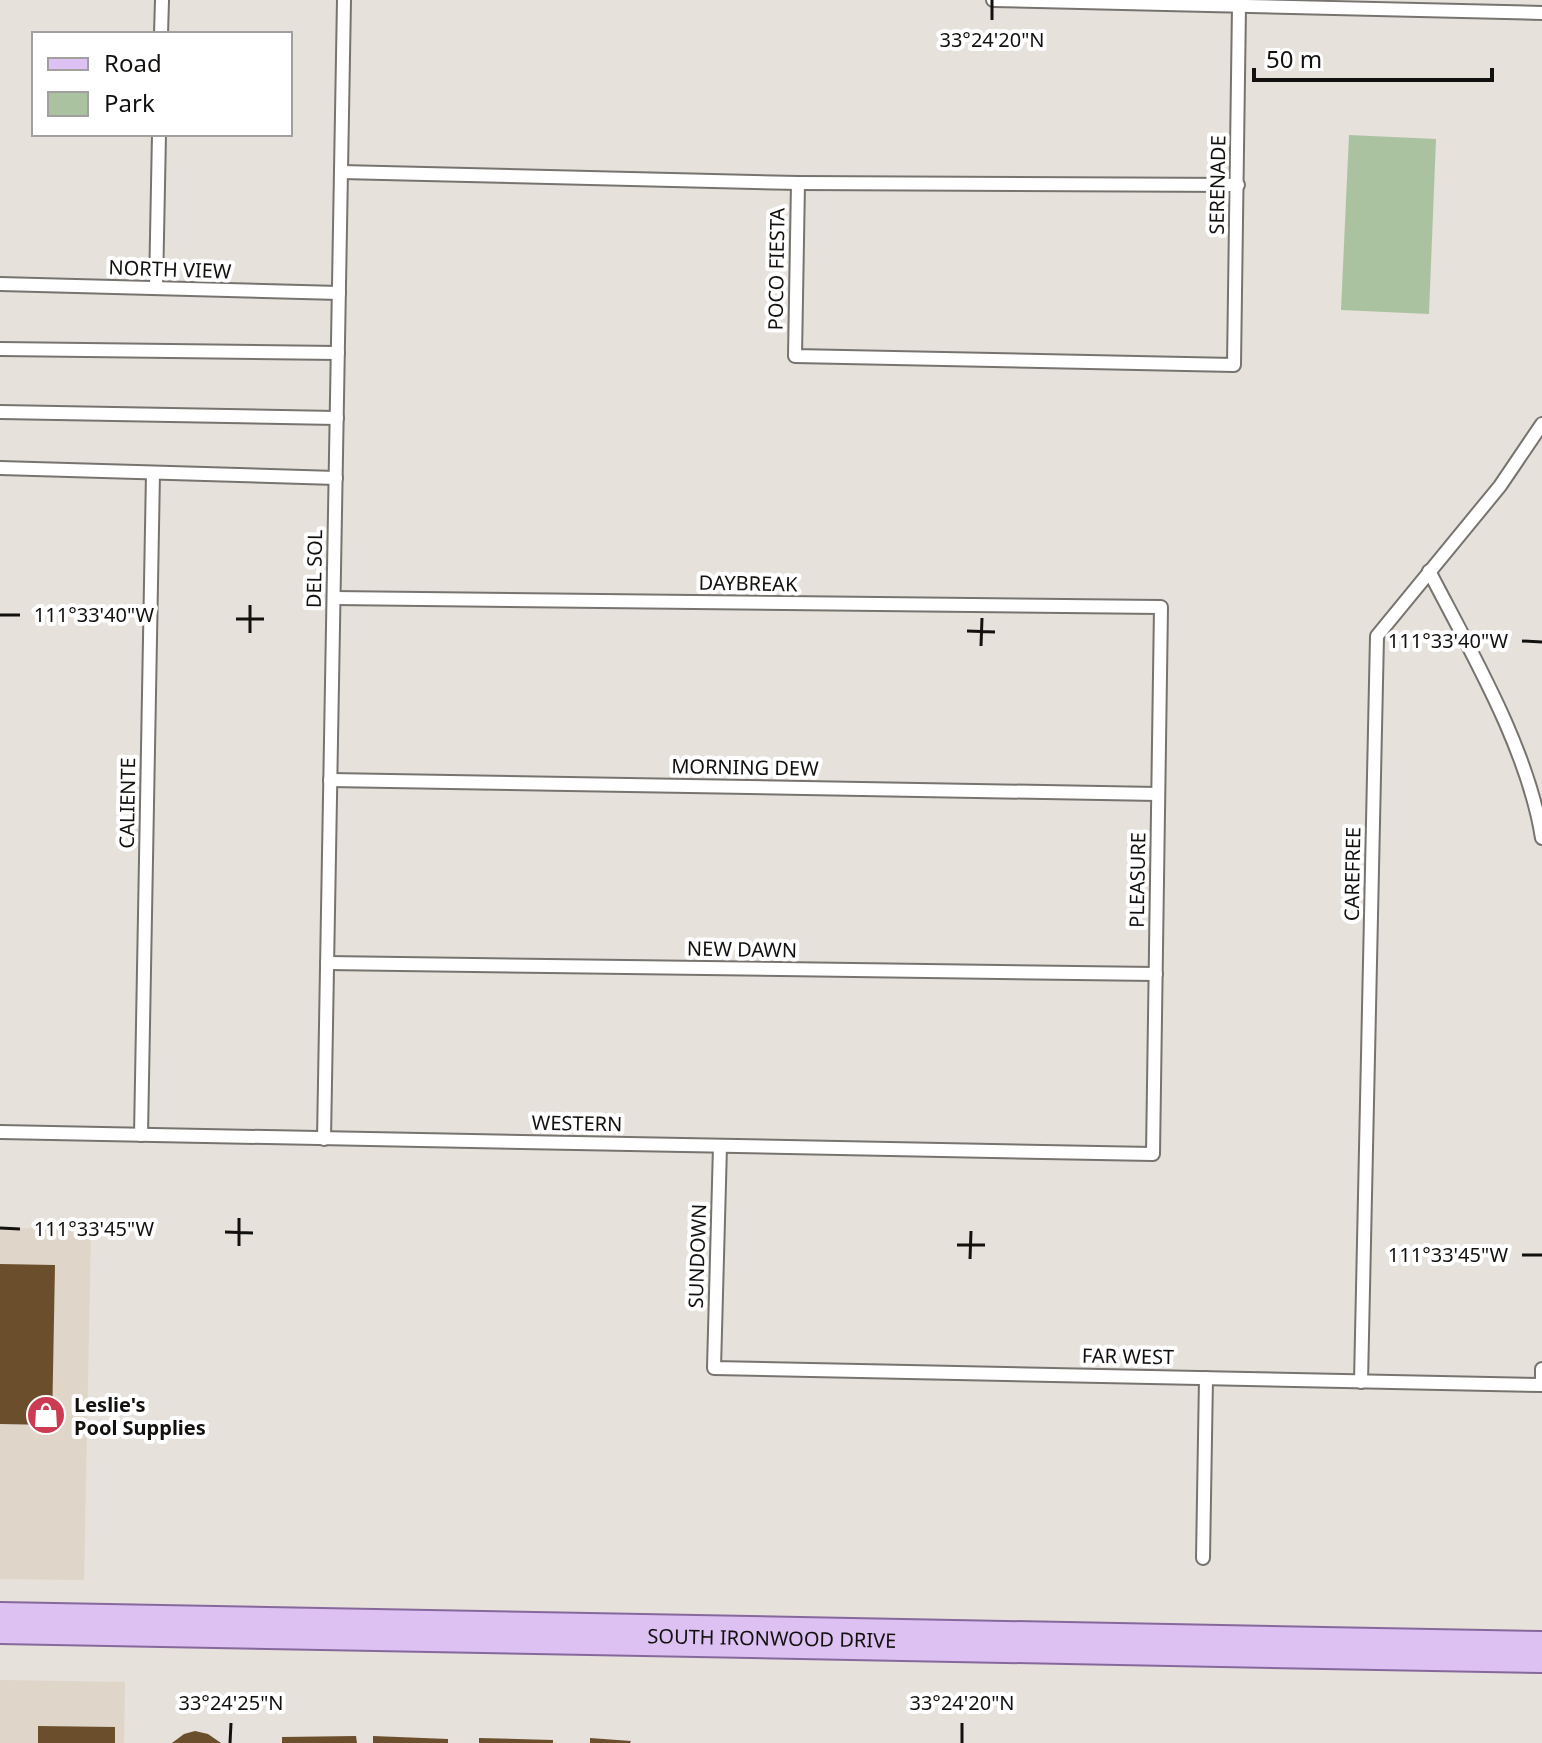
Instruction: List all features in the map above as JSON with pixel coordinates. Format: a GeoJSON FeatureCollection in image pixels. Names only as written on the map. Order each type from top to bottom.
{"type":"FeatureCollection","features":[{"type":"Feature","properties":{"kind":"main road","name":"SOUTH IRONWOOD DRIVE"},"geometry":{"type":"LineString","coordinates":[[0,1623],[1542,1652]]}},
{"type":"Feature","properties":{"kind":"lane"},"geometry":{"type":"LineString","coordinates":[[161,32],[162,0]]}},
{"type":"Feature","properties":{"kind":"lane","name":"DEL SOL"},"geometry":{"type":"LineString","coordinates":[[324,1139],[344,0]]}},
{"type":"Feature","properties":{"kind":"lane"},"geometry":{"type":"LineString","coordinates":[[993,0],[1542,13]]}},
{"type":"Feature","properties":{"kind":"lane","name":"SERENADE"},"geometry":{"type":"LineString","coordinates":[[1234,365],[1239,6]]}},
{"type":"Feature","properties":{"kind":"lane"},"geometry":{"type":"LineString","coordinates":[[156,288],[159,136]]}},
{"type":"Feature","properties":{"kind":"lane"},"geometry":{"type":"LineString","coordinates":[[341,172],[798,183]]}},
{"type":"Feature","properties":{"kind":"lane","name":"POCO FIESTA"},"geometry":{"type":"LineString","coordinates":[[1234,365],[795,356],[798,183],[1238,185]]}},
{"type":"Feature","properties":{"kind":"lane","name":"NORTH VIEW"},"geometry":{"type":"LineString","coordinates":[[0,284],[339,293]]}},
{"type":"Feature","properties":{"kind":"lane"},"geometry":{"type":"LineString","coordinates":[[0,349],[338,353]]}},
{"type":"Feature","properties":{"kind":"lane"},"geometry":{"type":"LineString","coordinates":[[0,412],[337,418]]}},
{"type":"Feature","properties":{"kind":"lane","name":"CAREFREE"},"geometry":{"type":"LineString","coordinates":[[1361,1382],[1377,636],[1500,486],[1542,424]]}},
{"type":"Feature","properties":{"kind":"lane"},"geometry":{"type":"LineString","coordinates":[[0,468],[336,478]]}},
{"type":"Feature","properties":{"kind":"lane","name":"CALIENTE"},"geometry":{"type":"LineString","coordinates":[[141,1135],[153,473]]}},
{"type":"Feature","properties":{"kind":"lane"},"geometry":{"type":"LineString","coordinates":[[1429,571],[1492,692],[1537,804],[1542,838]]}},
{"type":"Feature","properties":{"kind":"lane","name":"DAYBREAK"},"geometry":{"type":"LineString","coordinates":[[334,598],[1161,607]]}},
{"type":"Feature","properties":{"kind":"lane","name":"PLEASURE"},"geometry":{"type":"LineString","coordinates":[[1153,1154],[1161,607]]}},
{"type":"Feature","properties":{"kind":"lane","name":"MORNING DEW"},"geometry":{"type":"LineString","coordinates":[[330,780],[1158,794]]}},
{"type":"Feature","properties":{"kind":"lane","name":"NEW DAWN"},"geometry":{"type":"LineString","coordinates":[[327,963],[1156,974]]}},
{"type":"Feature","properties":{"kind":"lane","name":"WESTERN"},"geometry":{"type":"LineString","coordinates":[[0,1132],[1153,1154]]}},
{"type":"Feature","properties":{"kind":"lane","name":"SUNDOWN"},"geometry":{"type":"LineString","coordinates":[[714,1368],[720,1146]]}},
{"type":"Feature","properties":{"kind":"lane","name":"FAR WEST"},"geometry":{"type":"LineString","coordinates":[[714,1368],[1542,1385]]}},
{"type":"Feature","properties":{"kind":"lane"},"geometry":{"type":"LineString","coordinates":[[1542,1369],[1542,1385]]}},
{"type":"Feature","properties":{"kind":"lane"},"geometry":{"type":"LineString","coordinates":[[1203,1558],[1206,1378]]}},
{"type":"Feature","properties":{"kind":"shaded area"},"geometry":{"type":"Polygon","coordinates":[[[0,1228],[91,1229],[84,1580],[0,1579],[0,1228]]]}},
{"type":"Feature","properties":{"kind":"shaded area"},"geometry":{"type":"Polygon","coordinates":[[[0,1680],[125,1682],[124,1743],[0,1743],[0,1680]]]}},
{"type":"Feature","properties":{"kind":"green space"},"geometry":{"type":"Polygon","coordinates":[[[1349,135],[1436,139],[1429,314],[1341,310],[1349,135]]]}},
{"type":"Feature","properties":{"kind":"building"},"geometry":{"type":"Polygon","coordinates":[[[0,1264],[55,1265],[52,1425],[0,1424],[0,1264]]]}},
{"type":"Feature","properties":{"kind":"building"},"geometry":{"type":"Polygon","coordinates":[[[38,1726],[115,1727],[115,1743],[38,1743],[38,1726]]]}},
{"type":"Feature","properties":{"kind":"building"},"geometry":{"type":"Polygon","coordinates":[[[195,1731],[208,1734],[221,1743],[172,1743],[184,1734],[195,1731]]]}},
{"type":"Feature","properties":{"kind":"building"},"geometry":{"type":"Polygon","coordinates":[[[356,1736],[357,1743],[282,1743],[282,1737],[356,1736]]]}},
{"type":"Feature","properties":{"kind":"building"},"geometry":{"type":"Polygon","coordinates":[[[373,1736],[448,1739],[448,1743],[373,1743],[373,1736]]]}},
{"type":"Feature","properties":{"kind":"building"},"geometry":{"type":"Polygon","coordinates":[[[479,1738],[553,1740],[553,1743],[479,1743],[479,1738]]]}},
{"type":"Feature","properties":{"kind":"building"},"geometry":{"type":"Polygon","coordinates":[[[590,1738],[631,1741],[590,1743],[590,1738]]]}},
{"type":"Feature","properties":{"kind":"place","name":"Leslie's Pool Supplies"},"geometry":{"type":"Point","coordinates":[46,1415]}}]}
